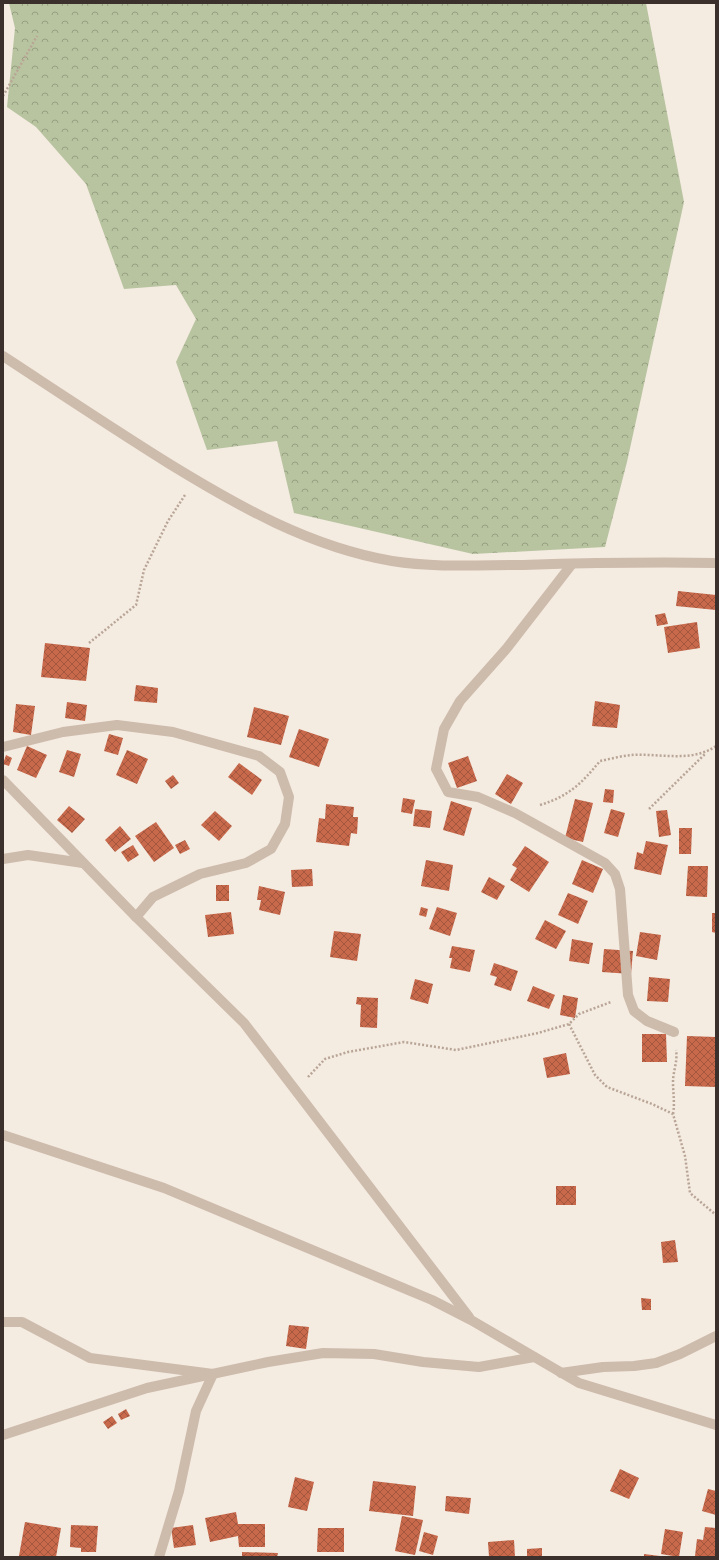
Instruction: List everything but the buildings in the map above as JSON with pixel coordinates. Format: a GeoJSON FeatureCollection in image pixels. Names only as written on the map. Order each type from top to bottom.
{"type":"FeatureCollection","features":[{"type":"Feature","properties":{"kind":"street"},"geometry":{"type":"LineString","coordinates":[[3,356],[121,434],[230,500],[270,521],[349,552],[394,561],[442,566],[716,564]]}},
{"type":"Feature","properties":{"kind":"street"},"geometry":{"type":"LineString","coordinates":[[572,564],[507,648],[460,701],[444,729],[436,769],[448,792],[478,797],[515,813],[606,863],[616,874],[620,889],[628,996],[634,1010],[647,1021],[674,1032]]}},
{"type":"Feature","properties":{"kind":"street"},"geometry":{"type":"LineString","coordinates":[[3,747],[63,732],[118,725],[173,732],[259,756],[280,772],[289,797],[285,824],[272,849],[246,863],[200,874],[153,897],[136,917]]}},
{"type":"Feature","properties":{"kind":"street"},"geometry":{"type":"LineString","coordinates":[[3,780],[136,917],[244,1024],[471,1320]]}},
{"type":"Feature","properties":{"kind":"street"},"geometry":{"type":"LineString","coordinates":[[3,859],[28,854],[83,863]]}},
{"type":"Feature","properties":{"kind":"street"},"geometry":{"type":"LineString","coordinates":[[3,1135],[164,1188],[432,1300],[471,1320],[579,1383],[716,1425]]}},
{"type":"Feature","properties":{"kind":"street"},"geometry":{"type":"LineString","coordinates":[[3,1322],[22,1322],[90,1358],[213,1374]]}},
{"type":"Feature","properties":{"kind":"street"},"geometry":{"type":"LineString","coordinates":[[561,1373],[604,1367],[634,1366],[656,1363],[680,1354],[716,1336]]}},
{"type":"Feature","properties":{"kind":"street"},"geometry":{"type":"LineString","coordinates":[[3,1434],[147,1388],[268,1362],[323,1354],[374,1354],[423,1362],[479,1367],[534,1357]]}},
{"type":"Feature","properties":{"kind":"street"},"geometry":{"type":"LineString","coordinates":[[159,1557],[179,1491],[196,1411],[213,1374]]}},
{"type":"Feature","properties":{"kind":"path"},"geometry":{"type":"LineString","coordinates":[[3,96],[37,36]]}},
{"type":"Feature","properties":{"kind":"path"},"geometry":{"type":"LineString","coordinates":[[89,644],[136,605],[144,570],[168,521],[196,479]]}},
{"type":"Feature","properties":{"kind":"path"},"geometry":{"type":"LineString","coordinates":[[649,809],[706,752],[716,746]]}},
{"type":"Feature","properties":{"kind":"path"},"geometry":{"type":"LineString","coordinates":[[515,813],[557,800],[583,783],[600,761],[631,755],[688,756],[706,752]]}},
{"type":"Feature","properties":{"kind":"path"},"geometry":{"type":"LineString","coordinates":[[295,1090],[325,1059],[348,1052],[404,1042],[456,1050],[538,1033],[569,1024],[579,1014],[628,996]]}},
{"type":"Feature","properties":{"kind":"path"},"geometry":{"type":"LineString","coordinates":[[569,1024],[595,1075],[607,1087],[652,1104],[673,1114]]}},
{"type":"Feature","properties":{"kind":"path"},"geometry":{"type":"LineString","coordinates":[[674,1032],[677,1057],[673,1081],[673,1114],[685,1156],[690,1194],[716,1215]]}},
{"type":"Feature","properties":{"kind":"green space"},"geometry":{"type":"Polygon","coordinates":[[[9,3],[646,3],[684,202],[627,462],[605,547],[473,554],[294,513],[277,441],[207,450],[176,362],[196,319],[176,285],[124,289],[86,184],[36,127],[7,107],[15,28],[9,3]]]}}]}
